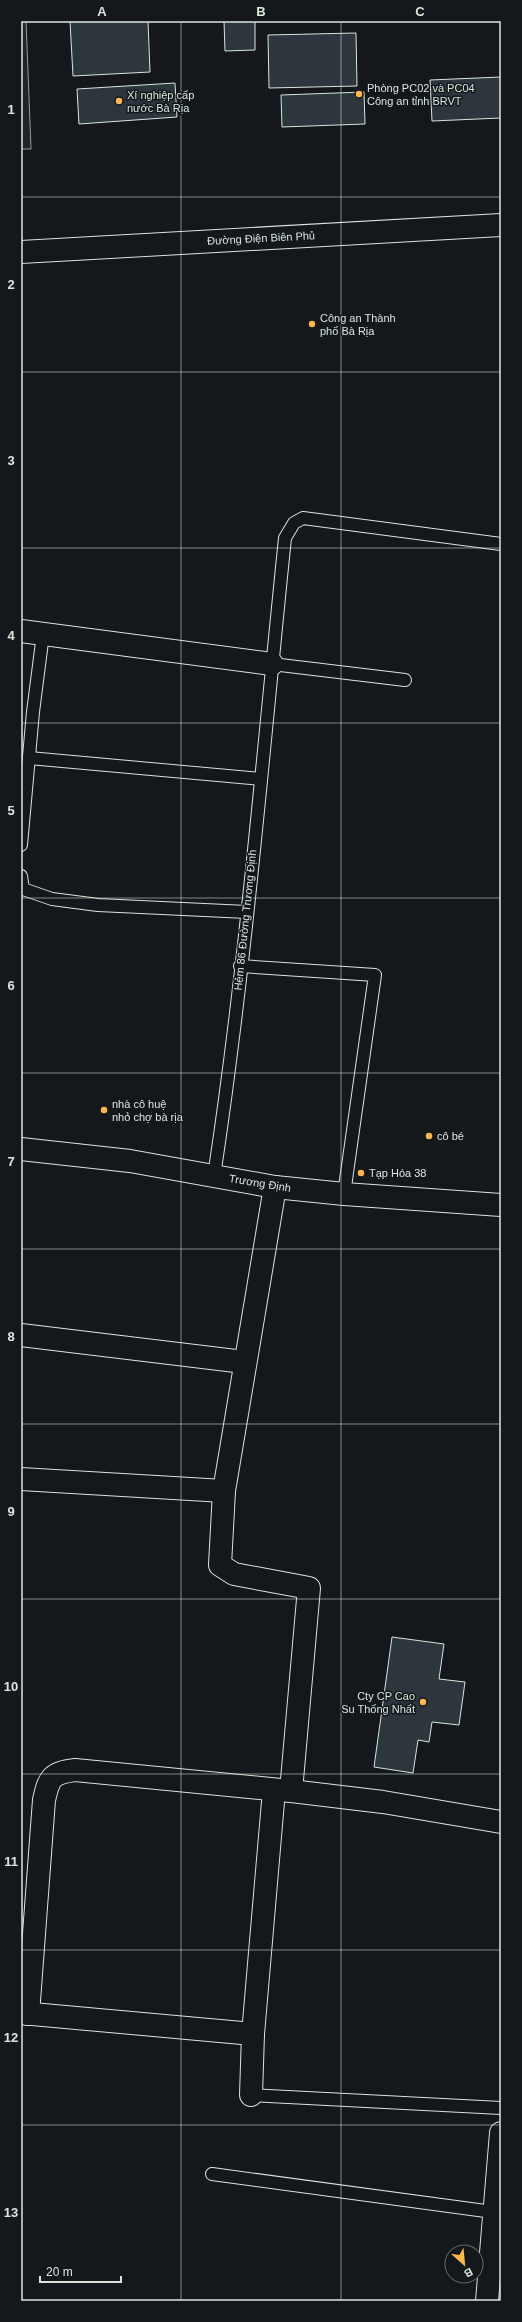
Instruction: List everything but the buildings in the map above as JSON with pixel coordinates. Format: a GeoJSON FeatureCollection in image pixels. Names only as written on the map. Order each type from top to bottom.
{"type":"FeatureCollection","features":[{"type":"Feature","properties":{"kind":"street","name":"Đường Điện Biên Phủ"},"geometry":{"type":"LineString","coordinates":[[21,252],[501,225]]}},
{"type":"Feature","properties":{"kind":"street"},"geometry":{"type":"LineString","coordinates":[[21,630],[272,664]]}},
{"type":"Feature","properties":{"kind":"street","name":"Trương Định"},"geometry":{"type":"LineString","coordinates":[[21,1149],[130,1161],[275,1187],[344,1194],[501,1205]]}},
{"type":"Feature","properties":{"kind":"street"},"geometry":{"type":"LineString","coordinates":[[251,2095],[253,2034],[309,1588],[234,1574],[220,1565],[224,1491],[244,1362],[275,1187]]}},
{"type":"Feature","properties":{"kind":"street"},"geometry":{"type":"LineString","coordinates":[[21,1335],[244,1362]]}},
{"type":"Feature","properties":{"kind":"street"},"geometry":{"type":"LineString","coordinates":[[21,1479],[224,1491]]}},
{"type":"Feature","properties":{"kind":"street"},"geometry":{"type":"LineString","coordinates":[[253,2034],[24,2014],[44,1800],[48,1781],[60,1772],[75,1770],[283,1790],[383,1802],[501,1822]]}},
{"type":"Feature","properties":{"kind":"street"},"geometry":{"type":"LineString","coordinates":[[487,2301],[493,2212],[501,2133]]}},
{"type":"Feature","properties":{"kind":"lane","name":"Hẻm 86 Đường Trương Định"},"geometry":{"type":"LineString","coordinates":[[214,1176],[226,1094],[247,912],[286,538],[294,523],[303,518],[501,544]]}},
{"type":"Feature","properties":{"kind":"lane"},"geometry":{"type":"LineString","coordinates":[[21,845],[43,634]]}},
{"type":"Feature","properties":{"kind":"lane"},"geometry":{"type":"LineString","coordinates":[[272,664],[404,680]]}},
{"type":"Feature","properties":{"kind":"lane"},"geometry":{"type":"LineString","coordinates":[[29,758],[260,779]]}},
{"type":"Feature","properties":{"kind":"lane"},"geometry":{"type":"LineString","coordinates":[[21,876],[23,888],[52,899],[98,905],[247,912]]}},
{"type":"Feature","properties":{"kind":"lane"},"geometry":{"type":"LineString","coordinates":[[240,966],[375,975],[344,1194]]}},
{"type":"Feature","properties":{"kind":"lane"},"geometry":{"type":"LineString","coordinates":[[251,2095],[501,2108]]}},
{"type":"Feature","properties":{"kind":"lane"},"geometry":{"type":"LineString","coordinates":[[212,2174],[493,2212]]}},
{"type":"Feature","properties":{"kind":"shaded area"},"geometry":{"type":"Polygon","coordinates":[[[21,21],[26,21],[31,149],[21,149],[21,21]]]}},
{"type":"Feature","properties":{"kind":"place","name":"Phòng PC02 và PC04 Công an tỉnh BRVT"},"geometry":{"type":"Point","coordinates":[359,94]}},
{"type":"Feature","properties":{"kind":"place","name":"Xí nghiệp cấp nước Bà Rịa"},"geometry":{"type":"Point","coordinates":[119,101]}},
{"type":"Feature","properties":{"kind":"place","name":"Công an Thành phố Bà Rịa"},"geometry":{"type":"Point","coordinates":[312,324]}},
{"type":"Feature","properties":{"kind":"place","name":"nhà cô huệ nhỏ chợ bà rịa"},"geometry":{"type":"Point","coordinates":[104,1110]}},
{"type":"Feature","properties":{"kind":"place","name":"cô bé"},"geometry":{"type":"Point","coordinates":[429,1136]}},
{"type":"Feature","properties":{"kind":"place","name":"Tạp Hóa 38"},"geometry":{"type":"Point","coordinates":[361,1173]}},
{"type":"Feature","properties":{"kind":"place","name":"Cty CP Cao Su Thống Nhất"},"geometry":{"type":"Point","coordinates":[423,1702]}}]}
